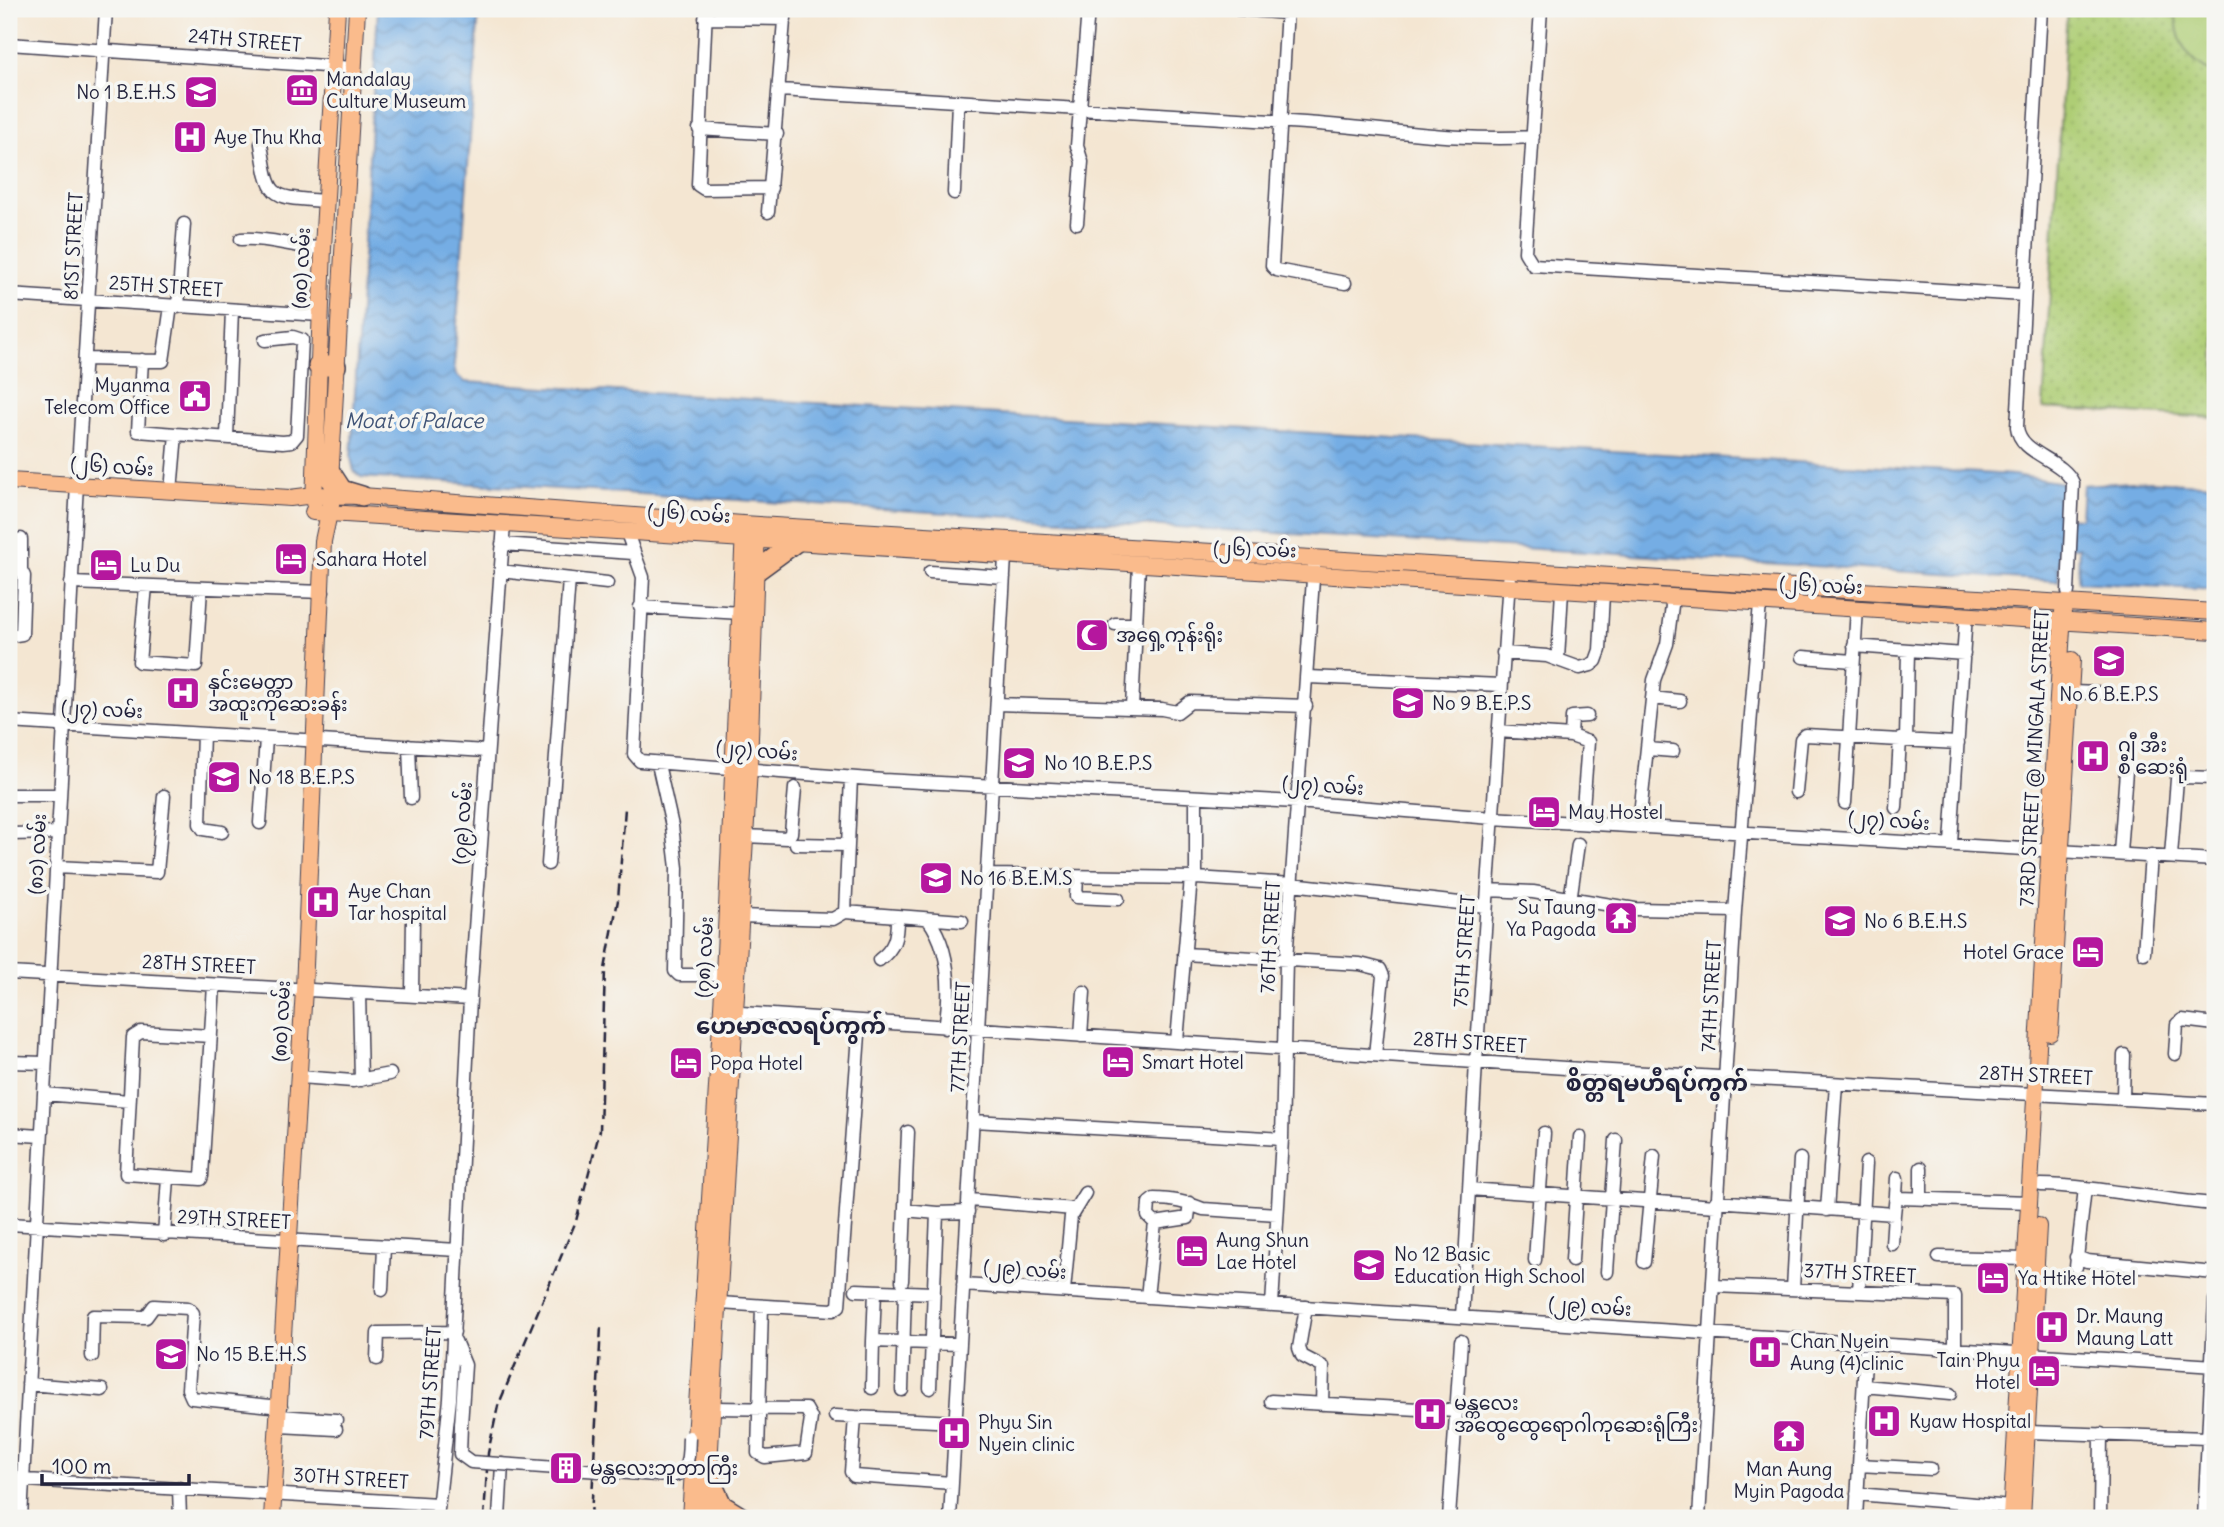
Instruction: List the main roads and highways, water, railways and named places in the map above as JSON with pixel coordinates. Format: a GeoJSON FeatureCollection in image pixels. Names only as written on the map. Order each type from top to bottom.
{"type":"FeatureCollection","features":[{"type":"Feature","properties":{"kind":"highway"},"geometry":{"type":"LineString","coordinates":[[329,470],[342,491],[362,496]]}},
{"type":"Feature","properties":{"kind":"highway"},"geometry":{"type":"LineString","coordinates":[[755,572],[796,542]]}},
{"type":"Feature","properties":{"kind":"highway"},"geometry":{"type":"LineString","coordinates":[[709,1477],[722,1505],[743,1518]]}},
{"type":"Feature","properties":{"kind":"main road","name":"(၈၀) လမ်း"},"geometry":{"type":"LineString","coordinates":[[272,1518],[291,1240],[323,592],[331,495],[327,366],[320,315],[337,9]]}},
{"type":"Feature","properties":{"kind":"main road","name":"(၈၀) လမ်း"},"geometry":{"type":"LineString","coordinates":[[313,512],[357,9]]}},
{"type":"Feature","properties":{"kind":"main road","name":"(၂၆) လမ်း"},"geometry":{"type":"LineString","coordinates":[[9,481],[297,499],[314,495],[362,496],[750,531],[1314,565],[1508,588],[2215,631]]}},
{"type":"Feature","properties":{"kind":"main road"},"geometry":{"type":"LineString","coordinates":[[297,499],[313,512]]}},
{"type":"Feature","properties":{"kind":"main road","name":"(၂၆) လမ်း"},"geometry":{"type":"LineString","coordinates":[[313,512],[327,519],[626,530],[750,531],[796,542],[1139,565],[1510,569],[2068,595],[2215,612]]}},
{"type":"Feature","properties":{"kind":"main road","name":"(၇၈) လမ်း"},"geometry":{"type":"LineString","coordinates":[[706,1518],[719,1303],[729,1012],[724,975],[755,572],[750,531]]}},
{"type":"Feature","properties":{"kind":"main road","name":"(၇၈) လမ်း"},"geometry":{"type":"LineString","coordinates":[[690,1518],[699,1369],[744,836],[741,613],[750,531]]}},
{"type":"Feature","properties":{"kind":"main road","name":"73RD STREET @ MINGALA STREET"},"geometry":{"type":"LineString","coordinates":[[2056,849],[2071,692],[2068,595]]}},
{"type":"Feature","properties":{"kind":"main road","name":"73RD STREET @ MINGALA STREET"},"geometry":{"type":"LineString","coordinates":[[2015,1515],[2028,1432],[2025,1259],[2040,1095],[2068,621]]}},
{"type":"Feature","properties":{"kind":"main road","name":"73RD STREET @ MINGALA STREET"},"geometry":{"type":"LineString","coordinates":[[2015,1515],[2025,1353],[2041,1185],[2040,1095]]}},
{"type":"Feature","properties":{"kind":"water","name":"Moat of Palace"},"geometry":{"type":"Polygon","coordinates":[[[378,9],[479,9],[454,366],[456,375],[465,382],[2013,475],[2064,483],[2063,517],[2081,518],[2083,485],[2150,481],[2215,485],[2215,590],[2078,582],[2079,547],[2060,547],[2058,581],[361,477],[354,471],[351,458],[378,9]]]}},
{"type":"Feature","properties":{"kind":"railway"},"geometry":{"type":"LineString","coordinates":[[484,1518],[488,1453],[498,1406],[576,1221],[600,1130],[605,969],[618,900],[625,808]]}},
{"type":"Feature","properties":{"kind":"railway"},"geometry":{"type":"LineString","coordinates":[[591,1518],[601,1326]]}},
{"type":"Feature","properties":{"kind":"place","name":"Mandalay Culture Museum"},"geometry":{"type":"Point","coordinates":[302,90]}},
{"type":"Feature","properties":{"kind":"place","name":"No 1 B.E.H.S"},"geometry":{"type":"Point","coordinates":[201,92]}},
{"type":"Feature","properties":{"kind":"place","name":"Aye Thu Kha"},"geometry":{"type":"Point","coordinates":[190,137]}},
{"type":"Feature","properties":{"kind":"place","name":"Myanma Telecom Office"},"geometry":{"type":"Point","coordinates":[195,396]}},
{"type":"Feature","properties":{"kind":"place","name":"Sahara Hotel"},"geometry":{"type":"Point","coordinates":[291,559]}},
{"type":"Feature","properties":{"kind":"place","name":"Lu Du"},"geometry":{"type":"Point","coordinates":[106,565]}},
{"type":"Feature","properties":{"kind":"place","name":"အရှေ့ကုန်းရိုး"},"geometry":{"type":"Point","coordinates":[1092,635]}},
{"type":"Feature","properties":{"kind":"place","name":"No 6 B.E.P.S"},"geometry":{"type":"Point","coordinates":[2109,661]}},
{"type":"Feature","properties":{"kind":"place","name":"နှင်းမေတ္တာ အထူးကုဆေးခန်း"},"geometry":{"type":"Point","coordinates":[183,693]}},
{"type":"Feature","properties":{"kind":"place","name":"No 9 B.E.P.S"},"geometry":{"type":"Point","coordinates":[1408,703]}},
{"type":"Feature","properties":{"kind":"place","name":"ဂျီ အီး စီ ဆေးရုံ"},"geometry":{"type":"Point","coordinates":[2093,756]}},
{"type":"Feature","properties":{"kind":"place","name":"No 10 B.E.P.S"},"geometry":{"type":"Point","coordinates":[1019,763]}},
{"type":"Feature","properties":{"kind":"place","name":"No 18 B.E.P.S"},"geometry":{"type":"Point","coordinates":[224,777]}},
{"type":"Feature","properties":{"kind":"place","name":"May Hostel"},"geometry":{"type":"Point","coordinates":[1544,812]}},
{"type":"Feature","properties":{"kind":"place","name":"No 16 B.E.M.S"},"geometry":{"type":"Point","coordinates":[936,878]}},
{"type":"Feature","properties":{"kind":"place","name":"Aye Chan Tar hospital"},"geometry":{"type":"Point","coordinates":[323,902]}},
{"type":"Feature","properties":{"kind":"place","name":"Su Taung Ya Pagoda"},"geometry":{"type":"Point","coordinates":[1621,918]}},
{"type":"Feature","properties":{"kind":"place","name":"No 6 B.E.H.S"},"geometry":{"type":"Point","coordinates":[1840,921]}},
{"type":"Feature","properties":{"kind":"place","name":"Hotel Grace"},"geometry":{"type":"Point","coordinates":[2088,952]}},
{"type":"Feature","properties":{"kind":"place","name":"Smart Hotel"},"geometry":{"type":"Point","coordinates":[1118,1062]}},
{"type":"Feature","properties":{"kind":"place","name":"Popa Hotel"},"geometry":{"type":"Point","coordinates":[686,1063]}},
{"type":"Feature","properties":{"kind":"place","name":"Aung Shun Lae Hotel"},"geometry":{"type":"Point","coordinates":[1192,1251]}},
{"type":"Feature","properties":{"kind":"place","name":"No 12 Basic Education High School"},"geometry":{"type":"Point","coordinates":[1369,1265]}},
{"type":"Feature","properties":{"kind":"place","name":"Ya Htike Hotel"},"geometry":{"type":"Point","coordinates":[1993,1278]}},
{"type":"Feature","properties":{"kind":"place","name":"Dr. Maung Maung Latt"},"geometry":{"type":"Point","coordinates":[2052,1327]}},
{"type":"Feature","properties":{"kind":"place","name":"Chan Nyein Aung (4)clinic"},"geometry":{"type":"Point","coordinates":[1765,1352]}},
{"type":"Feature","properties":{"kind":"place","name":"No 15 B.E.H.S"},"geometry":{"type":"Point","coordinates":[171,1354]}},
{"type":"Feature","properties":{"kind":"place","name":"Tain Phyu Hotel"},"geometry":{"type":"Point","coordinates":[2044,1371]}},
{"type":"Feature","properties":{"kind":"place","name":"မန္တလေး အထွေထွေရောဂါကုဆေးရုံကြီး"},"geometry":{"type":"Point","coordinates":[1430,1414]}},
{"type":"Feature","properties":{"kind":"place","name":"Kyaw Hospital"},"geometry":{"type":"Point","coordinates":[1884,1421]}},
{"type":"Feature","properties":{"kind":"place","name":"Phyu Sin Nyein clinic"},"geometry":{"type":"Point","coordinates":[954,1433]}},
{"type":"Feature","properties":{"kind":"place","name":"Man Aung Myin Pagoda"},"geometry":{"type":"Point","coordinates":[1789,1436]}},
{"type":"Feature","properties":{"kind":"place","name":"မန္တလေးဘူတာကြီး"},"geometry":{"type":"Point","coordinates":[566,1468]}},
{"type":"Feature","properties":{"kind":"district","name":"ဟေမာဇလရပ်ကွက်"},"geometry":{"type":"Point","coordinates":[791,1025]}},
{"type":"Feature","properties":{"kind":"district","name":"စိတ္တရမဟီရပ်ကွက်"},"geometry":{"type":"Point","coordinates":[1657,1082]}}]}
